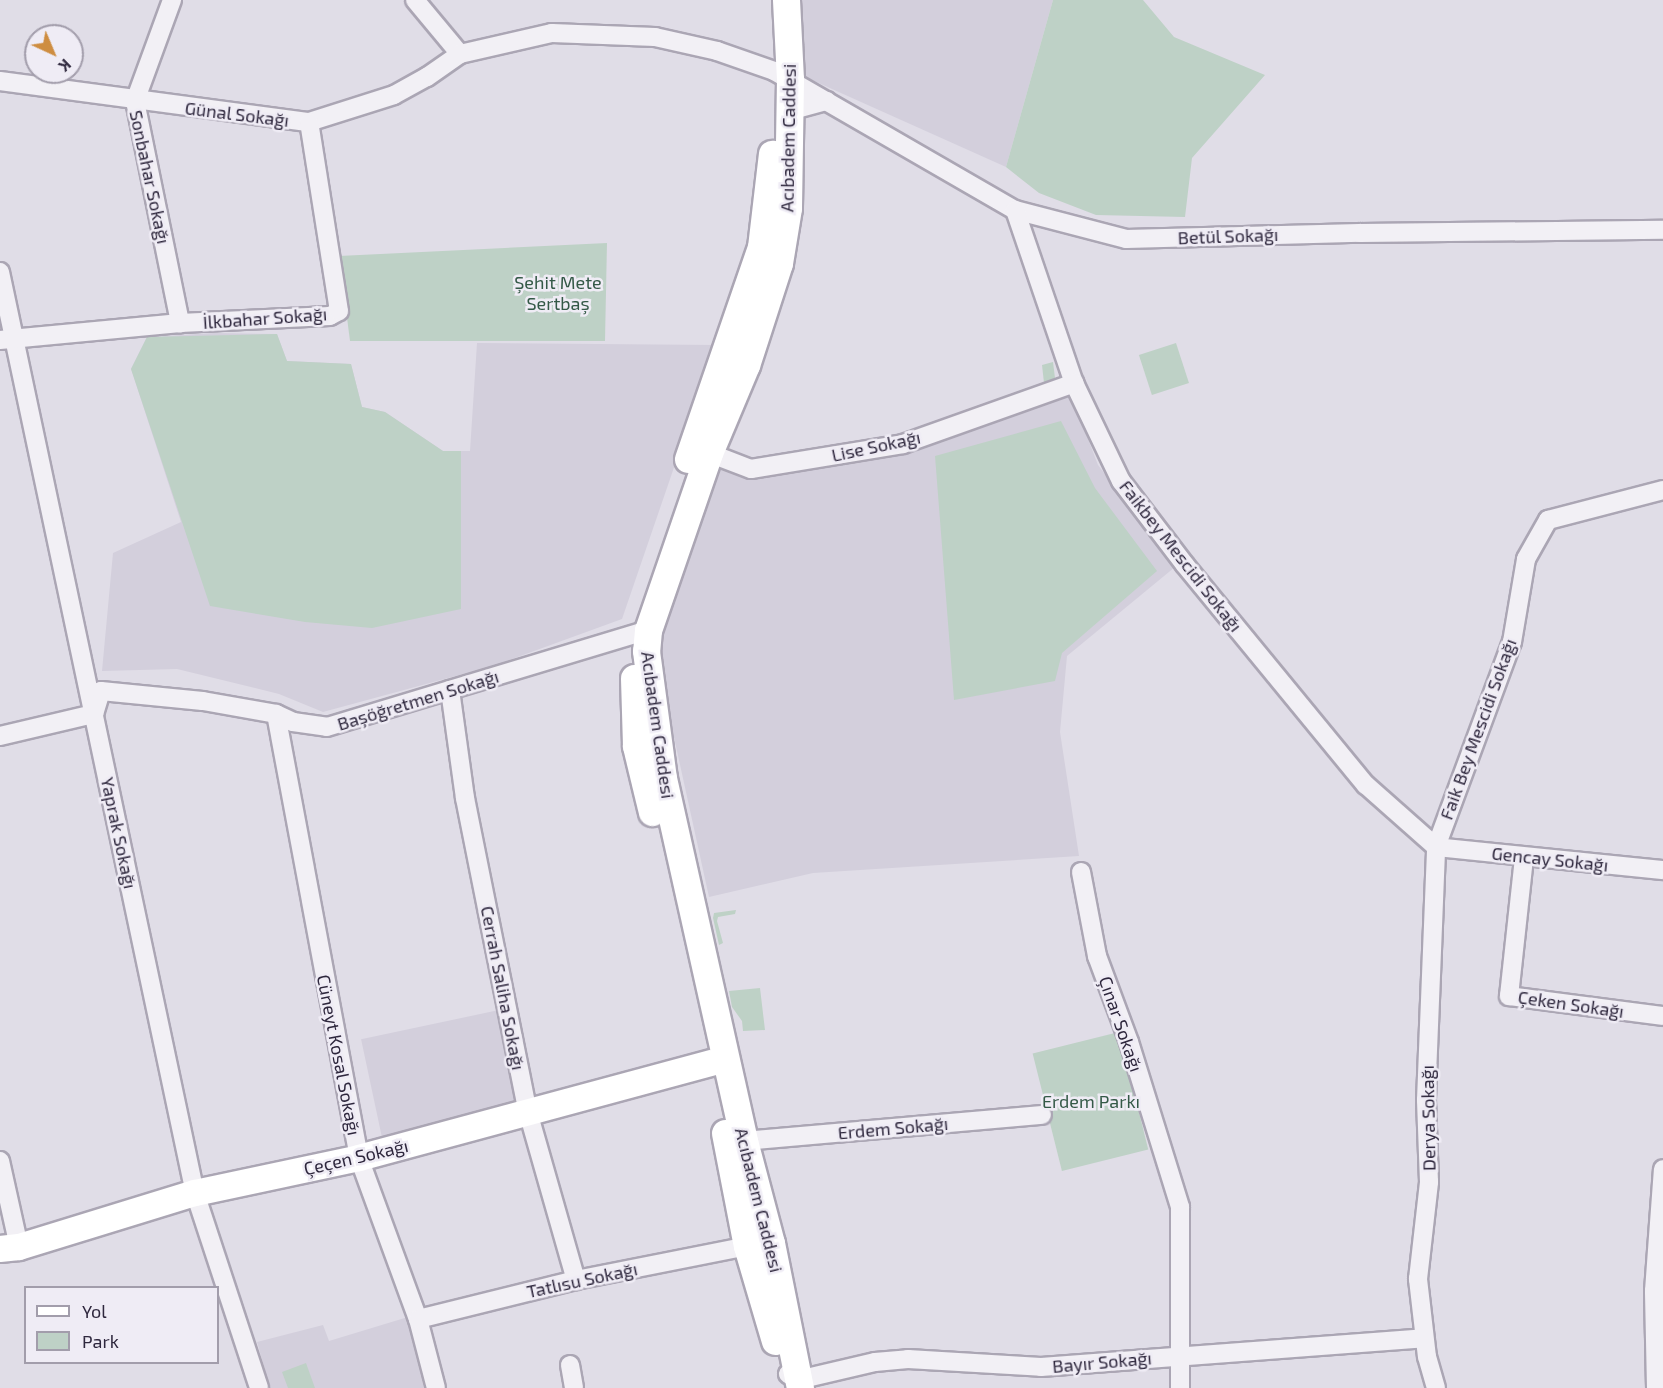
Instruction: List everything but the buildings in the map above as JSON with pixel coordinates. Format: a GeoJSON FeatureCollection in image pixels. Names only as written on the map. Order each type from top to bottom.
{"type":"FeatureCollection","features":[{"type":"Feature","properties":{"kind":"main road","name":"Acıbadem Caddesi"},"geometry":{"type":"LineString","coordinates":[[768,0],[774,72],[772,174],[761,247],[657,546],[641,632],[636,746],[712,1063],[747,1246],[792,1382]]}},
{"type":"Feature","properties":{"kind":"main road","name":"Acıbadem Caddesi"},"geometry":{"type":"LineString","coordinates":[[786,0],[774,72],[789,111],[788,208],[779,263],[746,365],[709,453],[641,632],[646,651],[663,778],[744,1141],[771,1243],[792,1382]]}},
{"type":"Feature","properties":{"kind":"main road","name":"Çeçen Sokağı"},"geometry":{"type":"LineString","coordinates":[[9,1248],[195,1192],[358,1158],[712,1063]]}},
{"type":"Feature","properties":{"kind":"street","name":"Sonbahar Sokağı"},"geometry":{"type":"LineString","coordinates":[[172,0],[135,101],[180,323]]}},
{"type":"Feature","properties":{"kind":"street"},"geometry":{"type":"LineString","coordinates":[[415,0],[460,54]]}},
{"type":"Feature","properties":{"kind":"street","name":"Betül Sokağı"},"geometry":{"type":"LineString","coordinates":[[460,54],[552,33],[655,37],[717,51],[774,72],[1015,210],[1126,239],[1360,233],[1663,230]]}},
{"type":"Feature","properties":{"kind":"street","name":"Günal Sokağı"},"geometry":{"type":"LineString","coordinates":[[0,81],[135,101],[309,122],[394,95],[427,77],[460,54]]}},
{"type":"Feature","properties":{"kind":"street"},"geometry":{"type":"LineString","coordinates":[[789,111],[827,101]]}},
{"type":"Feature","properties":{"kind":"street","name":"İlkbahar Sokağı"},"geometry":{"type":"LineString","coordinates":[[7,338],[180,323],[308,318],[330,316],[339,311],[309,122]]}},
{"type":"Feature","properties":{"kind":"street","name":"Faikbey Mescidi Sokağı"},"geometry":{"type":"LineString","coordinates":[[1015,210],[1074,383],[1121,481],[1185,565],[1366,785],[1436,847]]}},
{"type":"Feature","properties":{"kind":"street","name":"Yaprak Sokağı"},"geometry":{"type":"LineString","coordinates":[[0,272],[7,338],[93,714],[195,1192],[258,1388]]}},
{"type":"Feature","properties":{"kind":"street","name":"Lise Sokağı"},"geometry":{"type":"LineString","coordinates":[[709,453],[751,470],[903,444],[1074,383]]}},
{"type":"Feature","properties":{"kind":"street","name":"Faik Bey Mescidi Sokağı"},"geometry":{"type":"LineString","coordinates":[[1436,847],[1512,642],[1526,559],[1548,520],[1663,490]]}},
{"type":"Feature","properties":{"kind":"street","name":"Başöğretmen Sokağı"},"geometry":{"type":"LineString","coordinates":[[93,714],[101,691],[203,701],[276,714],[293,722],[327,727],[641,632]]}},
{"type":"Feature","properties":{"kind":"street","name":"Cerrah Saliha Sokağı"},"geometry":{"type":"LineString","coordinates":[[450,690],[465,798],[528,1113],[576,1280]]}},
{"type":"Feature","properties":{"kind":"street"},"geometry":{"type":"LineString","coordinates":[[0,736],[93,714]]}},
{"type":"Feature","properties":{"kind":"street","name":"Cüneyt Kosal Sokağı"},"geometry":{"type":"LineString","coordinates":[[276,714],[358,1158],[418,1319],[436,1388]]}},
{"type":"Feature","properties":{"kind":"street","name":"Gencay Sokağı"},"geometry":{"type":"LineString","coordinates":[[1436,847],[1524,858],[1663,870]]}},
{"type":"Feature","properties":{"kind":"street","name":"Derya Sokağı"},"geometry":{"type":"LineString","coordinates":[[1436,847],[1426,1100],[1429,1182],[1418,1280],[1424,1338],[1436,1388]]}},
{"type":"Feature","properties":{"kind":"street","name":"Çeken Sokağı"},"geometry":{"type":"LineString","coordinates":[[1524,858],[1509,996],[1663,1016]]}},
{"type":"Feature","properties":{"kind":"street","name":"Çınar Sokağı"},"geometry":{"type":"LineString","coordinates":[[1081,872],[1097,956],[1132,1051],[1180,1207],[1180,1388]]}},
{"type":"Feature","properties":{"kind":"street","name":"Erdem Sokağı"},"geometry":{"type":"LineString","coordinates":[[744,1141],[1042,1115]]}},
{"type":"Feature","properties":{"kind":"street"},"geometry":{"type":"LineString","coordinates":[[0,1161],[9,1248]]}},
{"type":"Feature","properties":{"kind":"street"},"geometry":{"type":"LineString","coordinates":[[1656,1388],[1654,1291],[1663,1169]]}},
{"type":"Feature","properties":{"kind":"street","name":"Tatlısu Sokağı"},"geometry":{"type":"LineString","coordinates":[[418,1319],[576,1280],[747,1246]]}},
{"type":"Feature","properties":{"kind":"street","name":"Bayır Sokağı"},"geometry":{"type":"LineString","coordinates":[[792,1382],[875,1362],[908,1359],[1041,1366],[1424,1338]]}},
{"type":"Feature","properties":{"kind":"street"},"geometry":{"type":"LineString","coordinates":[[570,1365],[574,1388]]}},
{"type":"Feature","properties":{"kind":"shaded area"},"geometry":{"type":"Polygon","coordinates":[[[794,0],[1053,0],[1006,167],[803,76],[794,0]]]}},
{"type":"Feature","properties":{"kind":"shaded area"},"geometry":{"type":"Polygon","coordinates":[[[214,333],[277,334],[287,361],[351,364],[362,407],[385,412],[443,451],[470,451],[477,343],[716,345],[622,619],[496,665],[323,712],[279,694],[177,669],[102,671],[113,553],[181,522],[131,369],[147,337],[214,333]]]}},
{"type":"Feature","properties":{"kind":"shaded area"},"geometry":{"type":"Polygon","coordinates":[[[1065,379],[1098,465],[1175,567],[1067,656],[1060,732],[1079,856],[813,873],[709,897],[654,646],[711,464],[743,473],[904,443],[1065,379]]]}},
{"type":"Feature","properties":{"kind":"shaded area"},"geometry":{"type":"Polygon","coordinates":[[[499,1010],[520,1110],[382,1139],[361,1039],[499,1010]]]}},
{"type":"Feature","properties":{"kind":"shaded area"},"geometry":{"type":"Polygon","coordinates":[[[408,1317],[427,1388],[270,1388],[257,1342],[323,1325],[329,1341],[408,1317]]]}},
{"type":"Feature","properties":{"kind":"green space"},"geometry":{"type":"Polygon","coordinates":[[[1053,0],[1143,0],[1174,37],[1265,75],[1192,158],[1185,217],[1096,215],[1039,193],[1006,167],[1053,0]]]}},
{"type":"Feature","properties":{"kind":"green space","name":"Şehit Mete Sertbaş"},"geometry":{"type":"Polygon","coordinates":[[[607,243],[605,341],[350,341],[339,256],[607,243]]]}},
{"type":"Feature","properties":{"kind":"green space"},"geometry":{"type":"Polygon","coordinates":[[[277,334],[287,361],[351,364],[362,407],[385,412],[443,451],[461,451],[461,609],[372,628],[305,622],[210,606],[131,369],[147,337],[277,334]]]}},
{"type":"Feature","properties":{"kind":"green space"},"geometry":{"type":"Polygon","coordinates":[[[1176,343],[1189,383],[1152,395],[1139,355],[1176,343]]]}},
{"type":"Feature","properties":{"kind":"green space"},"geometry":{"type":"Polygon","coordinates":[[[1053,362],[1055,378],[1044,383],[1042,365],[1053,362]]]}},
{"type":"Feature","properties":{"kind":"green space"},"geometry":{"type":"Polygon","coordinates":[[[1061,421],[1095,488],[1157,571],[1062,653],[1055,681],[954,700],[935,456],[1061,421]]]}},
{"type":"Feature","properties":{"kind":"green space"},"geometry":{"type":"Polygon","coordinates":[[[736,910],[735,914],[718,917],[723,943],[719,945],[714,913],[736,910]]]}},
{"type":"Feature","properties":{"kind":"green space"},"geometry":{"type":"Polygon","coordinates":[[[760,988],[765,1030],[743,1031],[742,1021],[732,1007],[729,991],[760,988]]]}},
{"type":"Feature","properties":{"kind":"green space","name":"Erdem Parkı"},"geometry":{"type":"Polygon","coordinates":[[[1119,1032],[1148,1149],[1062,1171],[1033,1054],[1119,1032]]]}},
{"type":"Feature","properties":{"kind":"green space"},"geometry":{"type":"Polygon","coordinates":[[[306,1363],[315,1388],[288,1388],[282,1372],[306,1363]]]}}]}
